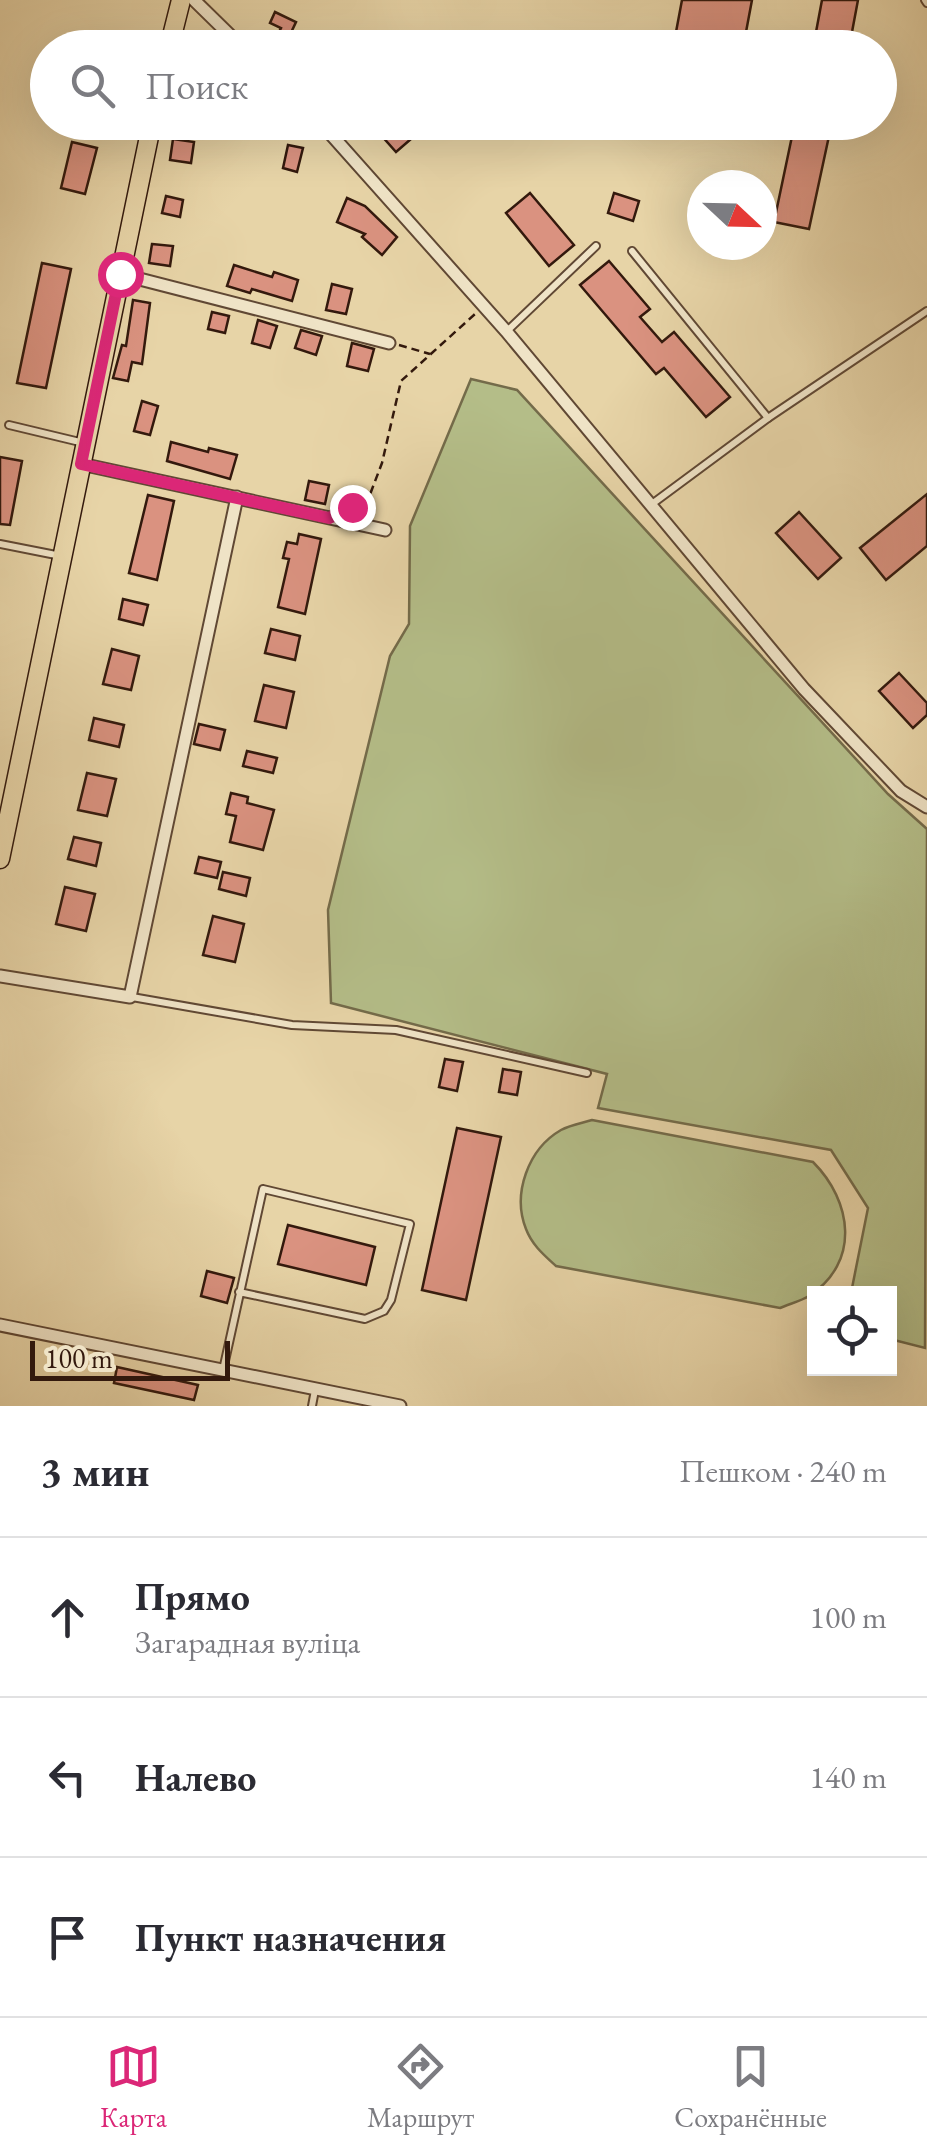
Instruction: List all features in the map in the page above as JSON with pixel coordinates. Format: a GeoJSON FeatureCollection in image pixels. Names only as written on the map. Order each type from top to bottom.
{"type":"FeatureCollection","features":[{"type":"Feature","properties":{"kind":"main road"},"geometry":{"type":"LineString","coordinates":[[174,30],[181,0]]}},
{"type":"Feature","properties":{"kind":"main road"},"geometry":{"type":"LineString","coordinates":[[0,859],[148,140]]}},
{"type":"Feature","properties":{"kind":"street"},"geometry":{"type":"LineString","coordinates":[[194,0],[225,30]]}},
{"type":"Feature","properties":{"kind":"street"},"geometry":{"type":"LineString","coordinates":[[336,140],[506,332],[804,688],[901,791],[927,807]]}},
{"type":"Feature","properties":{"kind":"street"},"geometry":{"type":"LineString","coordinates":[[120,274],[389,342]]}},
{"type":"Feature","properties":{"kind":"street"},"geometry":{"type":"LineString","coordinates":[[81,464],[385,530]]}},
{"type":"Feature","properties":{"kind":"street"},"geometry":{"type":"LineString","coordinates":[[0,976],[130,996],[237,497]]}},
{"type":"Feature","properties":{"kind":"street"},"geometry":{"type":"LineString","coordinates":[[0,1325],[400,1406]]}},
{"type":"Feature","properties":{"kind":"lane"},"geometry":{"type":"LineString","coordinates":[[506,332],[596,246]]}},
{"type":"Feature","properties":{"kind":"lane"},"geometry":{"type":"LineString","coordinates":[[632,252],[768,418]]}},
{"type":"Feature","properties":{"kind":"lane"},"geometry":{"type":"LineString","coordinates":[[651,505],[768,418],[927,311]]}},
{"type":"Feature","properties":{"kind":"lane"},"geometry":{"type":"LineString","coordinates":[[9,426],[85,443]]}},
{"type":"Feature","properties":{"kind":"lane"},"geometry":{"type":"LineString","coordinates":[[0,544],[62,556]]}},
{"type":"Feature","properties":{"kind":"lane"},"geometry":{"type":"LineString","coordinates":[[130,996],[292,1025],[396,1030],[587,1073]]}},
{"type":"Feature","properties":{"kind":"lane"},"geometry":{"type":"LineString","coordinates":[[223,1372],[239,1292],[263,1188],[410,1224],[391,1300],[384,1311],[365,1319],[239,1292]]}},
{"type":"Feature","properties":{"kind":"lane"},"geometry":{"type":"LineString","coordinates":[[312,1406],[316,1390]]}},
{"type":"Feature","properties":{"kind":"path"},"geometry":{"type":"LineString","coordinates":[[329,518],[369,497],[382,464],[401,381],[483,306]]}},
{"type":"Feature","properties":{"kind":"path"},"geometry":{"type":"LineString","coordinates":[[389,342],[432,354]]}},
{"type":"Feature","properties":{"kind":"green space"},"geometry":{"type":"Polygon","coordinates":[[[471,379],[517,390],[888,794],[927,829],[925,1348],[897,1341],[897,1286],[852,1286],[868,1208],[831,1150],[598,1108],[607,1074],[331,1003],[328,910],[390,656],[409,624],[410,526],[471,379]]]}},
{"type":"Feature","properties":{"kind":"green space"},"geometry":{"type":"Polygon","coordinates":[[[592,1120],[813,1162],[836,1195],[843,1213],[843,1249],[837,1266],[821,1286],[807,1286],[807,1297],[780,1308],[556,1266],[535,1245],[526,1229],[521,1201],[532,1160],[549,1138],[565,1128],[592,1120]]]}},
{"type":"Feature","properties":{"kind":"building"},"geometry":{"type":"Polygon","coordinates":[[[682,0],[752,0],[746,30],[676,30],[682,0]]]}},
{"type":"Feature","properties":{"kind":"building"},"geometry":{"type":"Polygon","coordinates":[[[822,0],[858,0],[852,30],[816,30],[822,0]]]}},
{"type":"Feature","properties":{"kind":"building"},"geometry":{"type":"Polygon","coordinates":[[[275,12],[296,22],[292,30],[280,30],[270,23],[275,12]]]}},
{"type":"Feature","properties":{"kind":"building"},"geometry":{"type":"Polygon","coordinates":[[[173,140],[194,142],[191,163],[170,160],[173,140]]]}},
{"type":"Feature","properties":{"kind":"building"},"geometry":{"type":"Polygon","coordinates":[[[385,140],[410,140],[396,152],[385,140]]]}},
{"type":"Feature","properties":{"kind":"building"},"geometry":{"type":"Polygon","coordinates":[[[791,140],[828,140],[809,229],[777,223],[791,140]]]}},
{"type":"Feature","properties":{"kind":"building"},"geometry":{"type":"Polygon","coordinates":[[[72,142],[97,148],[85,194],[61,188],[72,142]]]}},
{"type":"Feature","properties":{"kind":"building"},"geometry":{"type":"Polygon","coordinates":[[[288,145],[303,148],[297,172],[283,168],[288,145]]]}},
{"type":"Feature","properties":{"kind":"building"},"geometry":{"type":"Polygon","coordinates":[[[530,193],[574,245],[549,266],[506,213],[530,193]]]}},
{"type":"Feature","properties":{"kind":"building"},"geometry":{"type":"Polygon","coordinates":[[[614,193],[639,201],[633,221],[608,213],[614,193]]]}},
{"type":"Feature","properties":{"kind":"building"},"geometry":{"type":"Polygon","coordinates":[[[166,196],[183,200],[180,217],[162,213],[166,196]]]}},
{"type":"Feature","properties":{"kind":"building"},"geometry":{"type":"Polygon","coordinates":[[[347,198],[365,206],[397,237],[382,255],[362,237],[365,234],[337,222],[347,198]]]}},
{"type":"Feature","properties":{"kind":"building"},"geometry":{"type":"Polygon","coordinates":[[[152,244],[173,246],[170,266],[149,263],[152,244]]]}},
{"type":"Feature","properties":{"kind":"building"},"geometry":{"type":"Polygon","coordinates":[[[609,261],[650,309],[640,317],[662,342],[674,332],[730,397],[706,417],[664,368],[656,374],[580,285],[609,261]]]}},
{"type":"Feature","properties":{"kind":"building"},"geometry":{"type":"Polygon","coordinates":[[[42,263],[71,269],[46,388],[17,383],[42,263]]]}},
{"type":"Feature","properties":{"kind":"building"},"geometry":{"type":"Polygon","coordinates":[[[234,265],[272,277],[274,272],[298,280],[292,301],[227,286],[234,265]]]}},
{"type":"Feature","properties":{"kind":"building"},"geometry":{"type":"Polygon","coordinates":[[[332,284],[352,289],[346,314],[326,310],[332,284]]]}},
{"type":"Feature","properties":{"kind":"building"},"geometry":{"type":"Polygon","coordinates":[[[133,300],[150,303],[142,364],[132,362],[128,381],[113,378],[122,345],[126,346],[133,300]]]}},
{"type":"Feature","properties":{"kind":"building"},"geometry":{"type":"Polygon","coordinates":[[[212,312],[229,316],[225,333],[208,329],[212,312]]]}},
{"type":"Feature","properties":{"kind":"building"},"geometry":{"type":"Polygon","coordinates":[[[258,320],[277,326],[270,348],[252,343],[258,320]]]}},
{"type":"Feature","properties":{"kind":"building"},"geometry":{"type":"Polygon","coordinates":[[[301,330],[322,336],[316,355],[295,348],[301,330]]]}},
{"type":"Feature","properties":{"kind":"building"},"geometry":{"type":"Polygon","coordinates":[[[352,343],[374,349],[368,371],[347,366],[352,343]]]}},
{"type":"Feature","properties":{"kind":"building"},"geometry":{"type":"Polygon","coordinates":[[[142,401],[158,406],[150,435],[134,431],[142,401]]]}},
{"type":"Feature","properties":{"kind":"building"},"geometry":{"type":"Polygon","coordinates":[[[171,442],[237,455],[230,479],[167,461],[171,442]]]}},
{"type":"Feature","properties":{"kind":"building"},"geometry":{"type":"Polygon","coordinates":[[[0,457],[22,461],[10,525],[0,524],[0,457]]]}},
{"type":"Feature","properties":{"kind":"building"},"geometry":{"type":"Polygon","coordinates":[[[309,481],[329,485],[325,504],[305,500],[309,481]]]}},
{"type":"Feature","properties":{"kind":"building"},"geometry":{"type":"Polygon","coordinates":[[[927,494],[927,546],[886,580],[860,548],[927,494]]]}},
{"type":"Feature","properties":{"kind":"building"},"geometry":{"type":"Polygon","coordinates":[[[148,495],[174,501],[157,580],[129,573],[148,495]]]}},
{"type":"Feature","properties":{"kind":"building"},"geometry":{"type":"Polygon","coordinates":[[[799,512],[841,558],[818,579],[776,533],[799,512]]]}},
{"type":"Feature","properties":{"kind":"building"},"geometry":{"type":"Polygon","coordinates":[[[299,534],[321,539],[305,614],[278,607],[289,559],[283,558],[287,542],[297,544],[299,534]]]}},
{"type":"Feature","properties":{"kind":"building"},"geometry":{"type":"Polygon","coordinates":[[[123,599],[148,605],[143,625],[119,619],[123,599]]]}},
{"type":"Feature","properties":{"kind":"building"},"geometry":{"type":"Polygon","coordinates":[[[271,629],[300,636],[295,660],[265,653],[271,629]]]}},
{"type":"Feature","properties":{"kind":"building"},"geometry":{"type":"Polygon","coordinates":[[[112,649],[139,656],[131,690],[103,684],[112,649]]]}},
{"type":"Feature","properties":{"kind":"building"},"geometry":{"type":"Polygon","coordinates":[[[899,673],[927,703],[927,715],[913,728],[879,691],[899,673]]]}},
{"type":"Feature","properties":{"kind":"building"},"geometry":{"type":"Polygon","coordinates":[[[264,685],[294,692],[286,728],[255,721],[264,685]]]}},
{"type":"Feature","properties":{"kind":"building"},"geometry":{"type":"Polygon","coordinates":[[[94,718],[124,725],[119,747],[89,740],[94,718]]]}},
{"type":"Feature","properties":{"kind":"building"},"geometry":{"type":"Polygon","coordinates":[[[199,724],[225,730],[220,750],[194,744],[199,724]]]}},
{"type":"Feature","properties":{"kind":"building"},"geometry":{"type":"Polygon","coordinates":[[[247,751],[277,758],[273,773],[243,766],[247,751]]]}},
{"type":"Feature","properties":{"kind":"building"},"geometry":{"type":"Polygon","coordinates":[[[87,773],[116,779],[107,816],[78,810],[87,773]]]}},
{"type":"Feature","properties":{"kind":"building"},"geometry":{"type":"Polygon","coordinates":[[[231,793],[248,797],[247,803],[274,810],[263,850],[230,842],[236,816],[226,814],[231,793]]]}},
{"type":"Feature","properties":{"kind":"building"},"geometry":{"type":"Polygon","coordinates":[[[74,837],[101,843],[96,866],[68,859],[74,837]]]}},
{"type":"Feature","properties":{"kind":"building"},"geometry":{"type":"Polygon","coordinates":[[[199,857],[221,862],[217,878],[195,873],[199,857]]]}},
{"type":"Feature","properties":{"kind":"building"},"geometry":{"type":"Polygon","coordinates":[[[223,872],[250,878],[246,896],[219,889],[223,872]]]}},
{"type":"Feature","properties":{"kind":"building"},"geometry":{"type":"Polygon","coordinates":[[[65,887],[95,894],[86,931],[56,924],[65,887]]]}},
{"type":"Feature","properties":{"kind":"building"},"geometry":{"type":"Polygon","coordinates":[[[213,916],[244,924],[235,962],[203,955],[213,916]]]}},
{"type":"Feature","properties":{"kind":"building"},"geometry":{"type":"Polygon","coordinates":[[[445,1059],[463,1062],[457,1091],[439,1087],[445,1059]]]}},
{"type":"Feature","properties":{"kind":"building"},"geometry":{"type":"Polygon","coordinates":[[[503,1069],[521,1072],[517,1095],[499,1092],[503,1069]]]}},
{"type":"Feature","properties":{"kind":"building"},"geometry":{"type":"Polygon","coordinates":[[[457,1128],[501,1137],[466,1300],[422,1290],[457,1128]]]}},
{"type":"Feature","properties":{"kind":"building"},"geometry":{"type":"Polygon","coordinates":[[[288,1225],[375,1247],[366,1285],[278,1264],[288,1225]]]}},
{"type":"Feature","properties":{"kind":"building"},"geometry":{"type":"Polygon","coordinates":[[[207,1271],[234,1278],[227,1303],[201,1296],[207,1271]]]}},
{"type":"Feature","properties":{"kind":"building"},"geometry":{"type":"Polygon","coordinates":[[[117,1367],[198,1385],[194,1400],[114,1383],[117,1367]]]}},
{"type":"Feature","properties":{"kind":"route"},"geometry":{"type":"LineString","coordinates":[[120,274],[81,464],[329,518],[352,507]]}}]}
